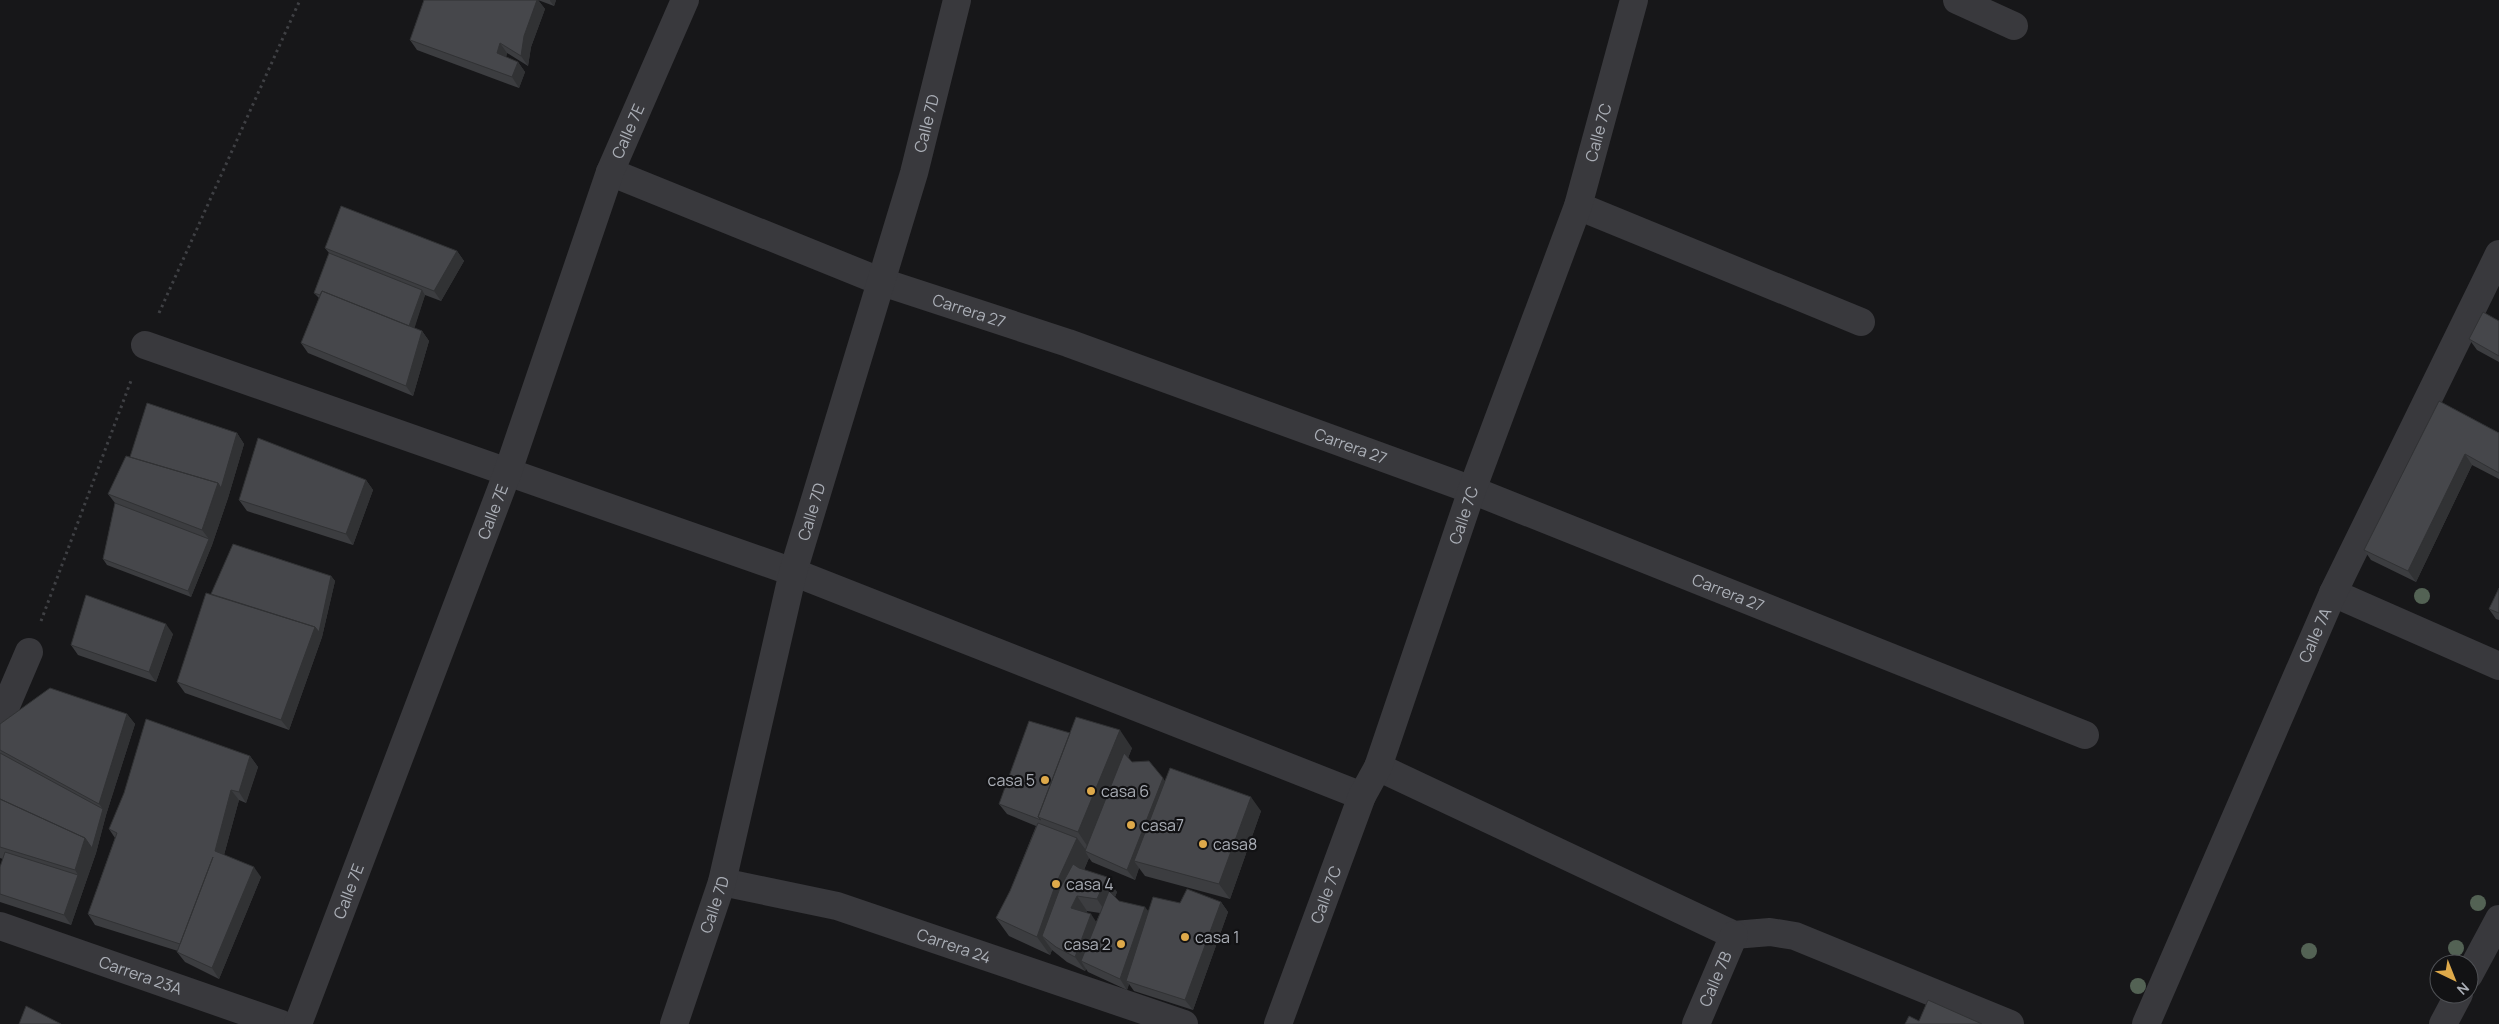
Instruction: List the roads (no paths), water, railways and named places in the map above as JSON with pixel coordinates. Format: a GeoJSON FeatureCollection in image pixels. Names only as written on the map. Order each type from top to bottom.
{"type":"FeatureCollection","features":[{"type":"Feature","properties":{"kind":"street","name":"Calle 7E"},"geometry":{"type":"LineString","coordinates":[[298,1024],[507,474],[610,172],[685,0]]}},
{"type":"Feature","properties":{"kind":"street","name":"Calle 7D"},"geometry":{"type":"LineString","coordinates":[[674,1024],[722,882],[793,572],[914,173],[957,0]]}},
{"type":"Feature","properties":{"kind":"street","name":"Calle 7C"},"geometry":{"type":"LineString","coordinates":[[1278,1024],[1362,796],[1378,766],[1472,490],[1578,206],[1634,0]]}},
{"type":"Feature","properties":{"kind":"street"},"geometry":{"type":"LineString","coordinates":[[1957,0],[2014,26]]}},
{"type":"Feature","properties":{"kind":"street","name":"Carrera 27"},"geometry":{"type":"LineString","coordinates":[[610,172],[882,282],[1068,343],[1472,490],[2084,735]]}},
{"type":"Feature","properties":{"kind":"street"},"geometry":{"type":"LineString","coordinates":[[1578,206],[1861,322]]}},
{"type":"Feature","properties":{"kind":"street","name":"Calle 7A"},"geometry":{"type":"LineString","coordinates":[[2146,1024],[2333,594],[2499,254]]}},
{"type":"Feature","properties":{"kind":"street"},"geometry":{"type":"LineString","coordinates":[[144,345],[507,474],[793,572],[1362,796]]}},
{"type":"Feature","properties":{"kind":"street"},"geometry":{"type":"LineString","coordinates":[[2333,594],[2499,666]]}},
{"type":"Feature","properties":{"kind":"street"},"geometry":{"type":"LineString","coordinates":[[0,720],[29,652]]}},
{"type":"Feature","properties":{"kind":"street"},"geometry":{"type":"LineString","coordinates":[[1378,766],[1734,934],[1770,932],[1795,936],[2010,1024]]}},
{"type":"Feature","properties":{"kind":"street","name":"Carrera 24"},"geometry":{"type":"LineString","coordinates":[[722,882],[837,906],[1184,1024]]}},
{"type":"Feature","properties":{"kind":"street"},"geometry":{"type":"LineString","coordinates":[[2479,956],[2499,919]]}},
{"type":"Feature","properties":{"kind":"street","name":"Carrera 23A"},"geometry":{"type":"LineString","coordinates":[[0,926],[281,1024]]}},
{"type":"Feature","properties":{"kind":"street","name":"Calle 7B"},"geometry":{"type":"LineString","coordinates":[[1696,1024],[1734,934]]}},
{"type":"Feature","properties":{"kind":"street"},"geometry":{"type":"LineString","coordinates":[[2443,1024],[2454,1004]]}},
{"type":"Feature","properties":{"kind":"place","name":"casa 5"},"geometry":{"type":"Point","coordinates":[1045,780]}},
{"type":"Feature","properties":{"kind":"place","name":"casa 6"},"geometry":{"type":"Point","coordinates":[1091,791]}},
{"type":"Feature","properties":{"kind":"place","name":"casa7"},"geometry":{"type":"Point","coordinates":[1131,825]}},
{"type":"Feature","properties":{"kind":"place","name":"casa8"},"geometry":{"type":"Point","coordinates":[1203,844]}},
{"type":"Feature","properties":{"kind":"place","name":"casa 4"},"geometry":{"type":"Point","coordinates":[1056,884]}},
{"type":"Feature","properties":{"kind":"place","name":"casa 1"},"geometry":{"type":"Point","coordinates":[1185,937]}},
{"type":"Feature","properties":{"kind":"place","name":"casa 2"},"geometry":{"type":"Point","coordinates":[1121,944]}}]}
